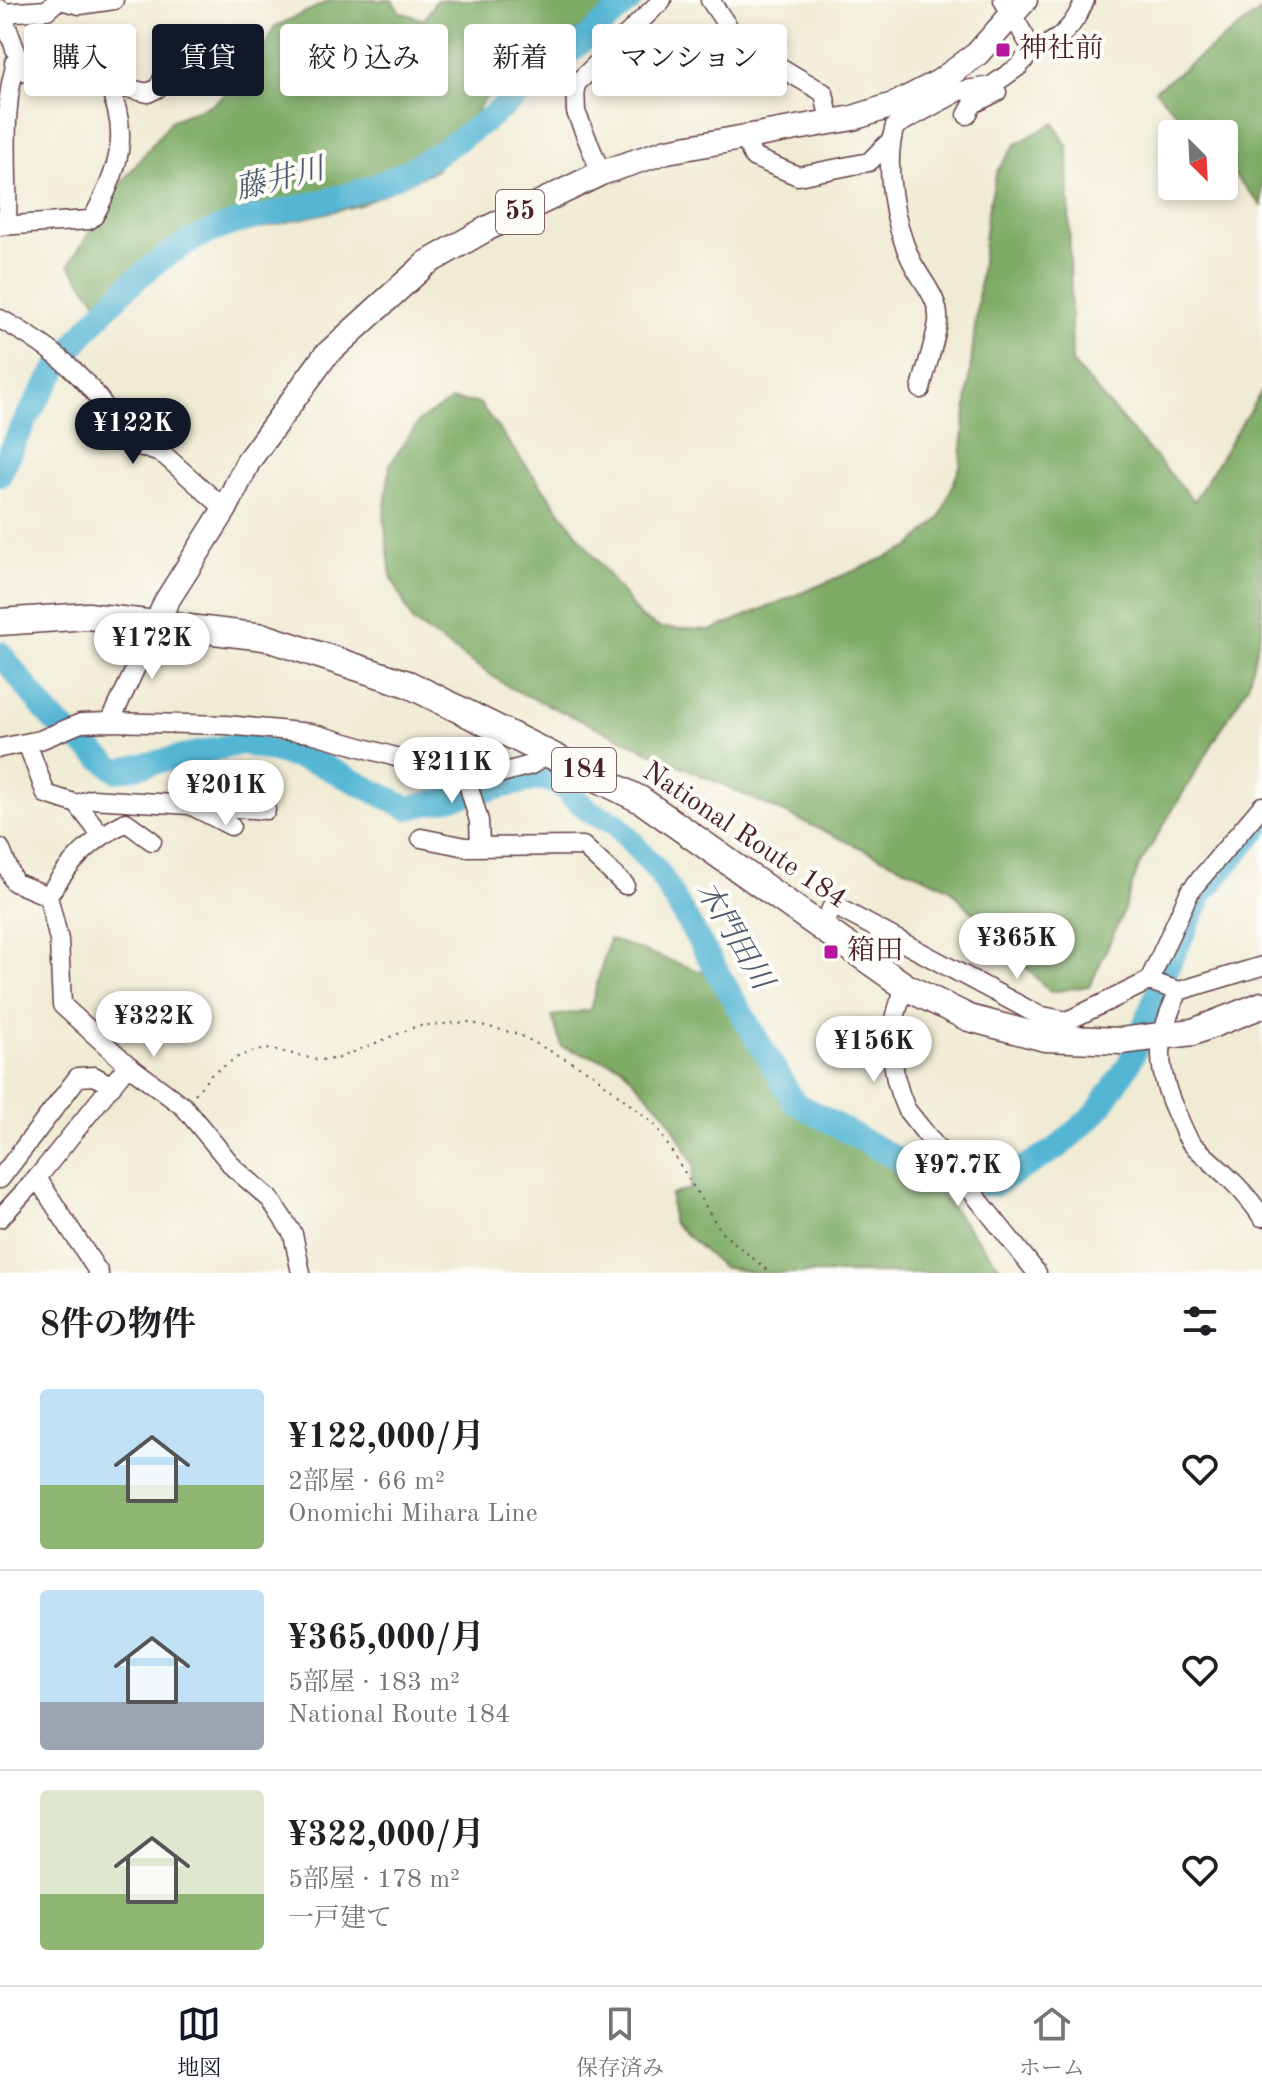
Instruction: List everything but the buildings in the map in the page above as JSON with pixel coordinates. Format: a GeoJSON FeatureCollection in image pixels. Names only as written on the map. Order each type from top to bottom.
{"type":"FeatureCollection","features":[{"type":"Feature","properties":{"kind":"highway","name":"National Route 184"},"geometry":{"type":"LineString","coordinates":[[0,622],[88,616],[278,641],[408,684],[550,752],[641,800],[906,987],[969,1018],[1030,1034],[1121,1041],[1193,1032],[1262,1005]]}},
{"type":"Feature","properties":{"kind":"main road","name":"55"},"geometry":{"type":"LineString","coordinates":[[157,623],[166,602],[225,509],[249,460],[325,356],[427,263],[488,228],[601,173],[667,151],[830,122],[896,104],[939,82],[977,54],[1013,6]]}},
{"type":"Feature","properties":{"kind":"street"},"geometry":{"type":"LineString","coordinates":[[113,96],[119,109],[120,148],[114,180],[94,216],[89,220],[4,225],[8,187],[3,168],[0,118],[6,84],[18,57],[0,6],[47,10],[59,0],[80,5],[114,0]]}},
{"type":"Feature","properties":{"kind":"street"},"geometry":{"type":"LineString","coordinates":[[601,173],[576,112],[575,85],[662,0]]}},
{"type":"Feature","properties":{"kind":"street"},"geometry":{"type":"LineString","coordinates":[[710,0],[739,43],[824,93],[830,122]]}},
{"type":"Feature","properties":{"kind":"street"},"geometry":{"type":"LineString","coordinates":[[921,389],[938,322],[934,297],[911,260],[895,207],[890,141],[895,126],[960,91],[991,86],[1018,67],[1033,50],[1049,45],[1071,28],[1085,0]]}},
{"type":"Feature","properties":{"kind":"street"},"geometry":{"type":"LineString","coordinates":[[967,115],[973,104],[1010,86],[1032,64],[1033,50],[1013,6]]}},
{"type":"Feature","properties":{"kind":"street"},"geometry":{"type":"LineString","coordinates":[[14,63],[24,70]]}},
{"type":"Feature","properties":{"kind":"street"},"geometry":{"type":"LineString","coordinates":[[745,137],[753,157],[798,176],[869,162],[890,141]]}},
{"type":"Feature","properties":{"kind":"street"},"geometry":{"type":"LineString","coordinates":[[0,319],[43,342],[81,378],[110,410],[122,440],[163,454],[225,509]]}},
{"type":"Feature","properties":{"kind":"street"},"geometry":{"type":"LineString","coordinates":[[110,722],[157,623]]}},
{"type":"Feature","properties":{"kind":"street"},"geometry":{"type":"LineString","coordinates":[[0,748],[54,736],[81,723],[110,722],[226,725],[311,733],[466,777],[516,769],[550,752]]}},
{"type":"Feature","properties":{"kind":"street"},"geometry":{"type":"LineString","coordinates":[[27,743],[46,794],[77,804],[101,835]]}},
{"type":"Feature","properties":{"kind":"street"},"geometry":{"type":"LineString","coordinates":[[466,777],[479,821],[480,845]]}},
{"type":"Feature","properties":{"kind":"street"},"geometry":{"type":"LineString","coordinates":[[77,804],[92,799],[266,810]]}},
{"type":"Feature","properties":{"kind":"street"},"geometry":{"type":"LineString","coordinates":[[190,805],[231,826]]}},
{"type":"Feature","properties":{"kind":"street"},"geometry":{"type":"LineString","coordinates":[[821,928],[833,905],[911,950],[1038,1015],[1067,1021],[1149,981],[1190,891],[1262,806]]}},
{"type":"Feature","properties":{"kind":"street"},"geometry":{"type":"LineString","coordinates":[[152,841],[126,822],[101,835],[71,861],[48,896],[57,929],[62,1005],[128,1065],[184,1107],[234,1168],[270,1199],[293,1234],[301,1273]]}},
{"type":"Feature","properties":{"kind":"street"},"geometry":{"type":"LineString","coordinates":[[421,838],[466,847],[583,846],[625,885]]}},
{"type":"Feature","properties":{"kind":"street"},"geometry":{"type":"LineString","coordinates":[[0,848],[14,882],[48,896]]}},
{"type":"Feature","properties":{"kind":"street"},"geometry":{"type":"LineString","coordinates":[[0,895],[14,882]]}},
{"type":"Feature","properties":{"kind":"street"},"geometry":{"type":"LineString","coordinates":[[1149,981],[1179,991],[1262,966]]}},
{"type":"Feature","properties":{"kind":"street"},"geometry":{"type":"LineString","coordinates":[[906,987],[897,1007],[892,1070],[906,1109],[1037,1273]]}},
{"type":"Feature","properties":{"kind":"street"},"geometry":{"type":"LineString","coordinates":[[1179,991],[1160,1037],[1158,1054],[1163,1085],[1191,1145],[1248,1195],[1262,1217]]}},
{"type":"Feature","properties":{"kind":"street"},"geometry":{"type":"LineString","coordinates":[[0,1218],[37,1178],[128,1065]]}},
{"type":"Feature","properties":{"kind":"street"},"geometry":{"type":"LineString","coordinates":[[0,1179],[78,1077],[94,1076],[112,1086]]}},
{"type":"Feature","properties":{"kind":"street"},"geometry":{"type":"LineString","coordinates":[[37,1178],[99,1273]]}},
{"type":"Feature","properties":{"kind":"path"},"geometry":{"type":"LineString","coordinates":[[184,1107],[211,1075],[236,1058],[254,1051],[272,1049],[318,1060],[337,1059],[417,1026],[468,1022],[518,1034],[592,1073],[656,1126],[722,1233],[771,1273]]}},
{"type":"Feature","properties":{"kind":"green space"},"geometry":{"type":"Polygon","coordinates":[[[331,0],[392,0],[400,12],[424,20],[436,0],[614,0],[576,31],[576,24],[464,24],[464,96],[490,96],[436,170],[360,205],[158,252],[102,308],[69,265],[117,188],[172,120],[212,104],[223,96],[264,96],[264,47],[274,27],[280,24],[280,96],[448,96],[448,24],[280,24],[331,0]]]}},
{"type":"Feature","properties":{"kind":"green space"},"geometry":{"type":"Polygon","coordinates":[[[1262,10],[1262,206],[1238,179],[1238,120],[1183,120],[1155,90],[1262,10]]]}},
{"type":"Feature","properties":{"kind":"green space"},"geometry":{"type":"Polygon","coordinates":[[[1054,123],[1068,148],[1072,363],[1194,501],[1262,390],[1262,625],[1248,685],[1139,866],[1122,915],[1090,986],[1050,992],[949,888],[510,688],[413,622],[391,576],[384,518],[390,464],[420,420],[452,400],[479,403],[640,617],[660,628],[712,630],[909,548],[940,518],[960,466],[987,215],[997,171],[1016,144],[1054,123]]]}},
{"type":"Feature","properties":{"kind":"green space"},"geometry":{"type":"Polygon","coordinates":[[[609,939],[711,975],[782,1104],[871,1155],[913,1174],[943,1197],[1005,1273],[757,1273],[722,1267],[672,1222],[671,1195],[690,1189],[694,1165],[666,1114],[620,1065],[562,1047],[552,1016],[590,1010],[609,939]]]}},
{"type":"Feature","properties":{"kind":"waterway","name":"藤井川"},"geometry":{"type":"LineString","coordinates":[[0,475],[16,438],[61,363],[120,294],[153,266],[189,243],[226,226],[339,197],[405,172],[494,114],[631,0]]}},
{"type":"Feature","properties":{"kind":"waterway","name":"木門田川"},"geometry":{"type":"LineString","coordinates":[[0,653],[52,719],[117,771],[242,743],[317,763],[408,808],[541,778],[558,784],[592,813],[615,823],[659,873],[794,1102],[939,1182],[994,1185],[1057,1148],[1096,1113],[1129,1064],[1166,971],[1202,894],[1262,823]]}},
{"type":"Feature","properties":{"kind":"place","name":"神社前"},"geometry":{"type":"Point","coordinates":[1003,50]}},
{"type":"Feature","properties":{"kind":"place","name":"箱田"},"geometry":{"type":"Point","coordinates":[831,952]}}]}
